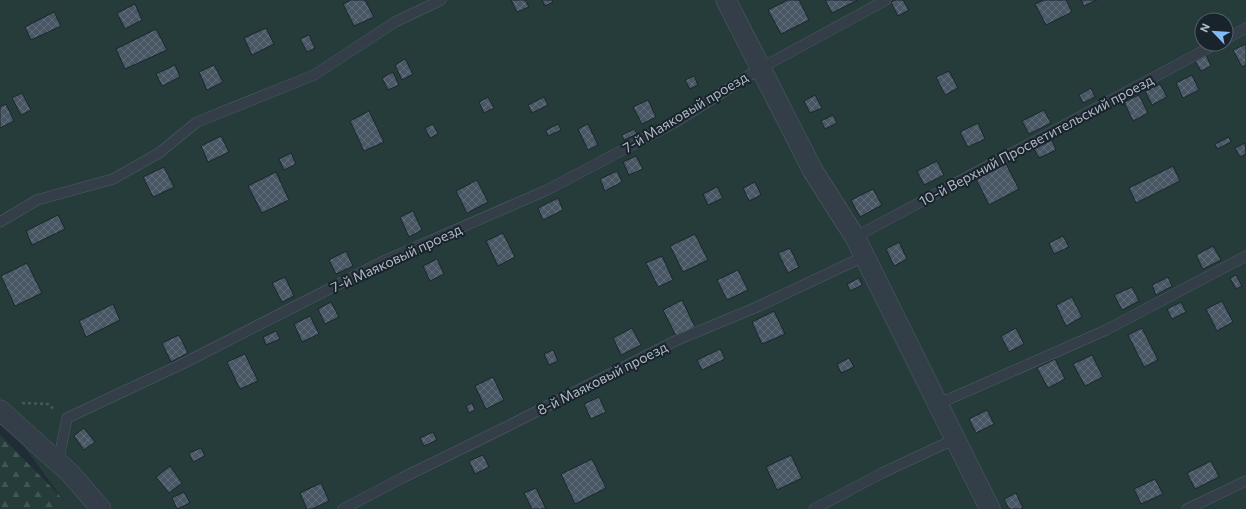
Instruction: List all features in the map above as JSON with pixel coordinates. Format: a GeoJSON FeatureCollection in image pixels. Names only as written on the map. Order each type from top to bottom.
{"type":"FeatureCollection","features":[{"type":"Feature","properties":{"kind":"street"},"geometry":{"type":"LineString","coordinates":[[726,0],[813,171],[855,237],[865,256],[990,509]]}},
{"type":"Feature","properties":{"kind":"street"},"geometry":{"type":"LineString","coordinates":[[8,406],[101,509]]}},
{"type":"Feature","properties":{"kind":"lane"},"geometry":{"type":"LineString","coordinates":[[0,222],[37,200],[113,179],[159,153],[197,122],[314,75],[395,22],[441,0]]}},
{"type":"Feature","properties":{"kind":"lane","name":"7-й Маяковый проезд"},"geometry":{"type":"LineString","coordinates":[[67,418],[182,364],[384,261],[547,190],[674,123],[761,68],[886,0]]}},
{"type":"Feature","properties":{"kind":"lane"},"geometry":{"type":"LineString","coordinates":[[1234,35],[1246,28]]}},
{"type":"Feature","properties":{"kind":"lane","name":"10-й Верхний Просветительский проезд"},"geometry":{"type":"LineString","coordinates":[[855,237],[1201,52]]}},
{"type":"Feature","properties":{"kind":"lane","name":"8-й Маяковый проезд"},"geometry":{"type":"LineString","coordinates":[[343,509],[675,341],[757,307],[865,256]]}},
{"type":"Feature","properties":{"kind":"lane"},"geometry":{"type":"LineString","coordinates":[[938,404],[1106,330],[1246,256]]}},
{"type":"Feature","properties":{"kind":"lane"},"geometry":{"type":"LineString","coordinates":[[58,463],[67,418]]}},
{"type":"Feature","properties":{"kind":"lane"},"geometry":{"type":"LineString","coordinates":[[814,509],[882,473],[956,439]]}},
{"type":"Feature","properties":{"kind":"lane"},"geometry":{"type":"LineString","coordinates":[[1187,509],[1246,481]]}},
{"type":"Feature","properties":{"kind":"path"},"geometry":{"type":"LineString","coordinates":[[8,406],[48,404],[67,418]]}},
{"type":"Feature","properties":{"kind":"green space"},"geometry":{"type":"Polygon","coordinates":[[[0,0],[1246,0],[1246,509],[70,509],[0,414],[0,0]]]}},
{"type":"Feature","properties":{"kind":"green space"},"geometry":{"type":"Polygon","coordinates":[[[0,435],[60,496],[70,509],[0,509],[0,435]]]}},
{"type":"Feature","properties":{"kind":"building"},"geometry":{"type":"Polygon","coordinates":[[[351,0],[365,0],[374,17],[354,26],[343,4],[351,0]]]}},
{"type":"Feature","properties":{"kind":"building"},"geometry":{"type":"Polygon","coordinates":[[[511,0],[525,0],[529,7],[517,12],[511,0]]]}},
{"type":"Feature","properties":{"kind":"building"},"geometry":{"type":"Polygon","coordinates":[[[542,0],[552,0],[553,2],[545,6],[542,0]]]}},
{"type":"Feature","properties":{"kind":"building"},"geometry":{"type":"Polygon","coordinates":[[[788,0],[799,0],[809,20],[781,34],[768,10],[788,0]]]}},
{"type":"Feature","properties":{"kind":"building"},"geometry":{"type":"Polygon","coordinates":[[[825,0],[858,0],[832,13],[825,0]]]}},
{"type":"Feature","properties":{"kind":"building"},"geometry":{"type":"Polygon","coordinates":[[[903,0],[909,10],[898,16],[891,2],[903,0]]]}},
{"type":"Feature","properties":{"kind":"building"},"geometry":{"type":"Polygon","coordinates":[[[1044,0],[1066,0],[1072,12],[1046,25],[1035,4],[1044,0]]]}},
{"type":"Feature","properties":{"kind":"building"},"geometry":{"type":"Polygon","coordinates":[[[1081,0],[1097,0],[1084,6],[1081,0]]]}},
{"type":"Feature","properties":{"kind":"building"},"geometry":{"type":"Polygon","coordinates":[[[135,4],[142,20],[125,29],[117,13],[135,4]]]}},
{"type":"Feature","properties":{"kind":"building"},"geometry":{"type":"Polygon","coordinates":[[[54,12],[61,26],[31,40],[25,27],[54,12]]]}},
{"type":"Feature","properties":{"kind":"building"},"geometry":{"type":"Polygon","coordinates":[[[266,28],[274,44],[252,55],[244,38],[266,28]]]}},
{"type":"Feature","properties":{"kind":"building"},"geometry":{"type":"Polygon","coordinates":[[[156,29],[167,50],[125,69],[116,49],[156,29]]]}},
{"type":"Feature","properties":{"kind":"building"},"geometry":{"type":"Polygon","coordinates":[[[309,35],[315,48],[307,52],[300,39],[309,35]]]}},
{"type":"Feature","properties":{"kind":"building"},"geometry":{"type":"Polygon","coordinates":[[[1246,44],[1246,65],[1242,67],[1234,50],[1246,44]]]}},
{"type":"Feature","properties":{"kind":"building"},"geometry":{"type":"Polygon","coordinates":[[[1206,55],[1211,66],[1201,71],[1195,61],[1206,55]]]}},
{"type":"Feature","properties":{"kind":"building"},"geometry":{"type":"Polygon","coordinates":[[[405,59],[413,74],[402,80],[395,65],[405,59]]]}},
{"type":"Feature","properties":{"kind":"building"},"geometry":{"type":"Polygon","coordinates":[[[175,65],[180,77],[162,86],[156,74],[175,65]]]}},
{"type":"Feature","properties":{"kind":"building"},"geometry":{"type":"Polygon","coordinates":[[[214,65],[223,82],[207,90],[199,72],[214,65]]]}},
{"type":"Feature","properties":{"kind":"building"},"geometry":{"type":"Polygon","coordinates":[[[949,71],[958,88],[945,95],[936,77],[949,71]]]}},
{"type":"Feature","properties":{"kind":"building"},"geometry":{"type":"Polygon","coordinates":[[[393,72],[399,85],[388,90],[382,78],[393,72]]]}},
{"type":"Feature","properties":{"kind":"building"},"geometry":{"type":"Polygon","coordinates":[[[1192,75],[1199,90],[1183,98],[1176,83],[1192,75]]]}},
{"type":"Feature","properties":{"kind":"building"},"geometry":{"type":"Polygon","coordinates":[[[694,76],[698,85],[690,89],[685,80],[694,76]]]}},
{"type":"Feature","properties":{"kind":"building"},"geometry":{"type":"Polygon","coordinates":[[[1160,84],[1167,97],[1152,105],[1145,91],[1160,84]]]}},
{"type":"Feature","properties":{"kind":"building"},"geometry":{"type":"Polygon","coordinates":[[[1091,88],[1095,97],[1083,103],[1079,95],[1091,88]]]}},
{"type":"Feature","properties":{"kind":"building"},"geometry":{"type":"Polygon","coordinates":[[[22,93],[31,110],[21,115],[12,98],[22,93]]]}},
{"type":"Feature","properties":{"kind":"building"},"geometry":{"type":"Polygon","coordinates":[[[815,95],[822,108],[810,113],[804,101],[815,95]]]}},
{"type":"Feature","properties":{"kind":"building"},"geometry":{"type":"Polygon","coordinates":[[[1139,95],[1148,113],[1133,121],[1124,102],[1139,95]]]}},
{"type":"Feature","properties":{"kind":"building"},"geometry":{"type":"Polygon","coordinates":[[[488,97],[494,108],[484,113],[479,102],[488,97]]]}},
{"type":"Feature","properties":{"kind":"building"},"geometry":{"type":"Polygon","coordinates":[[[544,97],[548,105],[532,113],[528,105],[544,97]]]}},
{"type":"Feature","properties":{"kind":"building"},"geometry":{"type":"Polygon","coordinates":[[[648,100],[656,117],[642,124],[633,107],[648,100]]]}},
{"type":"Feature","properties":{"kind":"building"},"geometry":{"type":"Polygon","coordinates":[[[6,104],[14,121],[0,128],[0,107],[6,104]]]}},
{"type":"Feature","properties":{"kind":"building"},"geometry":{"type":"Polygon","coordinates":[[[1044,110],[1051,123],[1029,134],[1022,121],[1044,110]]]}},
{"type":"Feature","properties":{"kind":"building"},"geometry":{"type":"Polygon","coordinates":[[[369,111],[384,142],[364,151],[350,121],[369,111]]]}},
{"type":"Feature","properties":{"kind":"building"},"geometry":{"type":"Polygon","coordinates":[[[833,115],[837,123],[825,129],[821,121],[833,115]]]}},
{"type":"Feature","properties":{"kind":"building"},"geometry":{"type":"Polygon","coordinates":[[[978,123],[985,139],[968,147],[960,132],[978,123]]]}},
{"type":"Feature","properties":{"kind":"building"},"geometry":{"type":"Polygon","coordinates":[[[433,124],[438,134],[430,138],[425,128],[433,124]]]}},
{"type":"Feature","properties":{"kind":"building"},"geometry":{"type":"Polygon","coordinates":[[[558,124],[561,130],[548,136],[546,130],[558,124]]]}},
{"type":"Feature","properties":{"kind":"building"},"geometry":{"type":"Polygon","coordinates":[[[588,124],[598,145],[588,150],[578,129],[588,124]]]}},
{"type":"Feature","properties":{"kind":"building"},"geometry":{"type":"Polygon","coordinates":[[[634,129],[637,134],[624,140],[622,135],[634,129]]]}},
{"type":"Feature","properties":{"kind":"building"},"geometry":{"type":"Polygon","coordinates":[[[221,136],[229,152],[208,162],[201,146],[221,136]]]}},
{"type":"Feature","properties":{"kind":"building"},"geometry":{"type":"Polygon","coordinates":[[[1229,137],[1231,142],[1217,149],[1215,144],[1229,137]]]}},
{"type":"Feature","properties":{"kind":"building"},"geometry":{"type":"Polygon","coordinates":[[[1052,140],[1056,150],[1039,158],[1034,149],[1052,140]]]}},
{"type":"Feature","properties":{"kind":"building"},"geometry":{"type":"Polygon","coordinates":[[[1245,143],[1246,154],[1240,157],[1235,148],[1245,143]]]}},
{"type":"Feature","properties":{"kind":"building"},"geometry":{"type":"Polygon","coordinates":[[[291,153],[296,164],[284,170],[279,159],[291,153]]]}},
{"type":"Feature","properties":{"kind":"building"},"geometry":{"type":"Polygon","coordinates":[[[636,156],[643,169],[629,175],[623,162],[636,156]]]}},
{"type":"Feature","properties":{"kind":"building"},"geometry":{"type":"Polygon","coordinates":[[[937,161],[944,175],[924,185],[917,171],[937,161]]]}},
{"type":"Feature","properties":{"kind":"building"},"geometry":{"type":"Polygon","coordinates":[[[1006,164],[1019,189],[989,205],[976,179],[1006,164]]]}},
{"type":"Feature","properties":{"kind":"building"},"geometry":{"type":"Polygon","coordinates":[[[1173,166],[1180,181],[1136,203],[1129,188],[1173,166]]]}},
{"type":"Feature","properties":{"kind":"building"},"geometry":{"type":"Polygon","coordinates":[[[164,167],[174,187],[153,197],[143,177],[164,167]]]}},
{"type":"Feature","properties":{"kind":"building"},"geometry":{"type":"Polygon","coordinates":[[[617,171],[622,182],[605,191],[600,179],[617,171]]]}},
{"type":"Feature","properties":{"kind":"building"},"geometry":{"type":"Polygon","coordinates":[[[276,172],[289,200],[262,213],[248,186],[276,172]]]}},
{"type":"Feature","properties":{"kind":"building"},"geometry":{"type":"Polygon","coordinates":[[[477,180],[488,202],[467,213],[456,191],[477,180]]]}},
{"type":"Feature","properties":{"kind":"building"},"geometry":{"type":"Polygon","coordinates":[[[755,182],[761,195],[749,201],[743,188],[755,182]]]}},
{"type":"Feature","properties":{"kind":"building"},"geometry":{"type":"Polygon","coordinates":[[[717,187],[723,198],[708,205],[703,194],[717,187]]]}},
{"type":"Feature","properties":{"kind":"building"},"geometry":{"type":"Polygon","coordinates":[[[873,189],[882,205],[860,217],[851,200],[873,189]]]}},
{"type":"Feature","properties":{"kind":"building"},"geometry":{"type":"Polygon","coordinates":[[[558,198],[563,210],[543,220],[538,208],[558,198]]]}},
{"type":"Feature","properties":{"kind":"building"},"geometry":{"type":"Polygon","coordinates":[[[413,211],[422,230],[409,237],[400,217],[413,211]]]}},
{"type":"Feature","properties":{"kind":"building"},"geometry":{"type":"Polygon","coordinates":[[[58,215],[65,229],[32,245],[26,231],[58,215]]]}},
{"type":"Feature","properties":{"kind":"building"},"geometry":{"type":"Polygon","coordinates":[[[503,233],[515,257],[498,266],[486,241],[503,233]]]}},
{"type":"Feature","properties":{"kind":"building"},"geometry":{"type":"Polygon","coordinates":[[[695,234],[708,260],[683,272],[670,246],[695,234]]]}},
{"type":"Feature","properties":{"kind":"building"},"geometry":{"type":"Polygon","coordinates":[[[1063,236],[1069,247],[1054,254],[1049,243],[1063,236]]]}},
{"type":"Feature","properties":{"kind":"building"},"geometry":{"type":"Polygon","coordinates":[[[899,242],[907,259],[894,266],[886,249],[899,242]]]}},
{"type":"Feature","properties":{"kind":"building"},"geometry":{"type":"Polygon","coordinates":[[[1213,246],[1221,260],[1203,269],[1196,255],[1213,246]]]}},
{"type":"Feature","properties":{"kind":"building"},"geometry":{"type":"Polygon","coordinates":[[[790,248],[799,267],[788,273],[778,253],[790,248]]]}},
{"type":"Feature","properties":{"kind":"building"},"geometry":{"type":"Polygon","coordinates":[[[346,251],[353,266],[336,274],[329,260],[346,251]]]}},
{"type":"Feature","properties":{"kind":"building"},"geometry":{"type":"Polygon","coordinates":[[[662,256],[673,280],[658,287],[646,263],[662,256]]]}},
{"type":"Feature","properties":{"kind":"building"},"geometry":{"type":"Polygon","coordinates":[[[437,259],[444,274],[430,281],[423,266],[437,259]]]}},
{"type":"Feature","properties":{"kind":"building"},"geometry":{"type":"Polygon","coordinates":[[[27,263],[42,293],[15,306],[1,276],[27,263]]]}},
{"type":"Feature","properties":{"kind":"building"},"geometry":{"type":"Polygon","coordinates":[[[738,270],[748,290],[727,300],[717,280],[738,270]]]}},
{"type":"Feature","properties":{"kind":"building"},"geometry":{"type":"Polygon","coordinates":[[[1236,275],[1242,286],[1236,289],[1230,278],[1236,275]]]}},
{"type":"Feature","properties":{"kind":"building"},"geometry":{"type":"Polygon","coordinates":[[[285,277],[294,296],[282,302],[272,283],[285,277]]]}},
{"type":"Feature","properties":{"kind":"building"},"geometry":{"type":"Polygon","coordinates":[[[1168,277],[1172,286],[1156,295],[1152,285],[1168,277]]]}},
{"type":"Feature","properties":{"kind":"building"},"geometry":{"type":"Polygon","coordinates":[[[859,278],[862,285],[850,291],[847,284],[859,278]]]}},
{"type":"Feature","properties":{"kind":"building"},"geometry":{"type":"Polygon","coordinates":[[[1132,287],[1139,301],[1122,310],[1114,295],[1132,287]]]}},
{"type":"Feature","properties":{"kind":"building"},"geometry":{"type":"Polygon","coordinates":[[[1072,297],[1082,317],[1066,326],[1056,305],[1072,297]]]}},
{"type":"Feature","properties":{"kind":"building"},"geometry":{"type":"Polygon","coordinates":[[[682,300],[695,327],[676,336],[663,310],[682,300]]]}},
{"type":"Feature","properties":{"kind":"building"},"geometry":{"type":"Polygon","coordinates":[[[1222,301],[1233,322],[1217,331],[1206,309],[1222,301]]]}},
{"type":"Feature","properties":{"kind":"building"},"geometry":{"type":"Polygon","coordinates":[[[331,302],[339,317],[325,324],[318,309],[331,302]]]}},
{"type":"Feature","properties":{"kind":"building"},"geometry":{"type":"Polygon","coordinates":[[[1181,302],[1186,312],[1172,319],[1167,309],[1181,302]]]}},
{"type":"Feature","properties":{"kind":"building"},"geometry":{"type":"Polygon","coordinates":[[[113,304],[120,320],[86,337],[79,321],[113,304]]]}},
{"type":"Feature","properties":{"kind":"building"},"geometry":{"type":"Polygon","coordinates":[[[774,311],[785,334],[762,344],[752,322],[774,311]]]}},
{"type":"Feature","properties":{"kind":"building"},"geometry":{"type":"Polygon","coordinates":[[[310,316],[319,334],[302,342],[294,324],[310,316]]]}},
{"type":"Feature","properties":{"kind":"building"},"geometry":{"type":"Polygon","coordinates":[[[632,328],[641,345],[621,355],[613,338],[632,328]]]}},
{"type":"Feature","properties":{"kind":"building"},"geometry":{"type":"Polygon","coordinates":[[[1016,328],[1024,344],[1009,352],[1001,336],[1016,328]]]}},
{"type":"Feature","properties":{"kind":"building"},"geometry":{"type":"Polygon","coordinates":[[[1142,328],[1158,360],[1144,367],[1128,335],[1142,328]]]}},
{"type":"Feature","properties":{"kind":"building"},"geometry":{"type":"Polygon","coordinates":[[[276,331],[280,339],[266,345],[263,337],[276,331]]]}},
{"type":"Feature","properties":{"kind":"building"},"geometry":{"type":"Polygon","coordinates":[[[179,335],[188,353],[171,362],[162,343],[179,335]]]}},
{"type":"Feature","properties":{"kind":"building"},"geometry":{"type":"Polygon","coordinates":[[[720,349],[725,359],[702,370],[697,360],[720,349]]]}},
{"type":"Feature","properties":{"kind":"building"},"geometry":{"type":"Polygon","coordinates":[[[553,350],[558,361],[549,365],[544,354],[553,350]]]}},
{"type":"Feature","properties":{"kind":"building"},"geometry":{"type":"Polygon","coordinates":[[[245,354],[258,381],[240,389],[227,362],[245,354]]]}},
{"type":"Feature","properties":{"kind":"building"},"geometry":{"type":"Polygon","coordinates":[[[1092,355],[1103,377],[1085,386],[1073,364],[1092,355]]]}},
{"type":"Feature","properties":{"kind":"building"},"geometry":{"type":"Polygon","coordinates":[[[849,358],[854,367],[841,373],[837,364],[849,358]]]}},
{"type":"Feature","properties":{"kind":"building"},"geometry":{"type":"Polygon","coordinates":[[[1055,359],[1065,379],[1048,388],[1037,368],[1055,359]]]}},
{"type":"Feature","properties":{"kind":"building"},"geometry":{"type":"Polygon","coordinates":[[[493,377],[504,400],[486,409],[475,386],[493,377]]]}},
{"type":"Feature","properties":{"kind":"building"},"geometry":{"type":"Polygon","coordinates":[[[599,397],[606,412],[591,419],[584,404],[599,397]]]}},
{"type":"Feature","properties":{"kind":"building"},"geometry":{"type":"Polygon","coordinates":[[[472,403],[475,410],[469,413],[466,406],[472,403]]]}},
{"type":"Feature","properties":{"kind":"building"},"geometry":{"type":"Polygon","coordinates":[[[987,410],[994,424],[976,433],[969,419],[987,410]]]}},
{"type":"Feature","properties":{"kind":"building"},"geometry":{"type":"Polygon","coordinates":[[[84,428],[95,442],[84,450],[74,436],[84,428]]]}},
{"type":"Feature","properties":{"kind":"building"},"geometry":{"type":"Polygon","coordinates":[[[433,432],[437,440],[424,446],[420,438],[433,432]]]}},
{"type":"Feature","properties":{"kind":"building"},"geometry":{"type":"Polygon","coordinates":[[[201,448],[205,456],[193,462],[189,453],[201,448]]]}},
{"type":"Feature","properties":{"kind":"building"},"geometry":{"type":"Polygon","coordinates":[[[483,455],[489,467],[475,474],[469,461],[483,455]]]}},
{"type":"Feature","properties":{"kind":"building"},"geometry":{"type":"Polygon","coordinates":[[[791,455],[802,478],[777,490],[766,467],[791,455]]]}},
{"type":"Feature","properties":{"kind":"building"},"geometry":{"type":"Polygon","coordinates":[[[592,459],[606,488],[575,504],[561,474],[592,459]]]}},
{"type":"Feature","properties":{"kind":"building"},"geometry":{"type":"Polygon","coordinates":[[[1211,461],[1219,477],[1195,489],[1187,473],[1211,461]]]}},
{"type":"Feature","properties":{"kind":"building"},"geometry":{"type":"Polygon","coordinates":[[[170,466],[182,483],[169,493],[156,477],[170,466]]]}},
{"type":"Feature","properties":{"kind":"building"},"geometry":{"type":"Polygon","coordinates":[[[1155,479],[1163,494],[1141,504],[1134,489],[1155,479]]]}},
{"type":"Feature","properties":{"kind":"building"},"geometry":{"type":"Polygon","coordinates":[[[321,483],[329,501],[312,509],[307,509],[300,493],[321,483]]]}},
{"type":"Feature","properties":{"kind":"building"},"geometry":{"type":"Polygon","coordinates":[[[536,488],[546,509],[532,509],[524,493],[536,488]]]}},
{"type":"Feature","properties":{"kind":"building"},"geometry":{"type":"Polygon","coordinates":[[[184,492],[190,503],[177,509],[172,498],[184,492]]]}},
{"type":"Feature","properties":{"kind":"building"},"geometry":{"type":"Polygon","coordinates":[[[1016,493],[1023,508],[1009,509],[1004,499],[1016,493]]]}}]}
